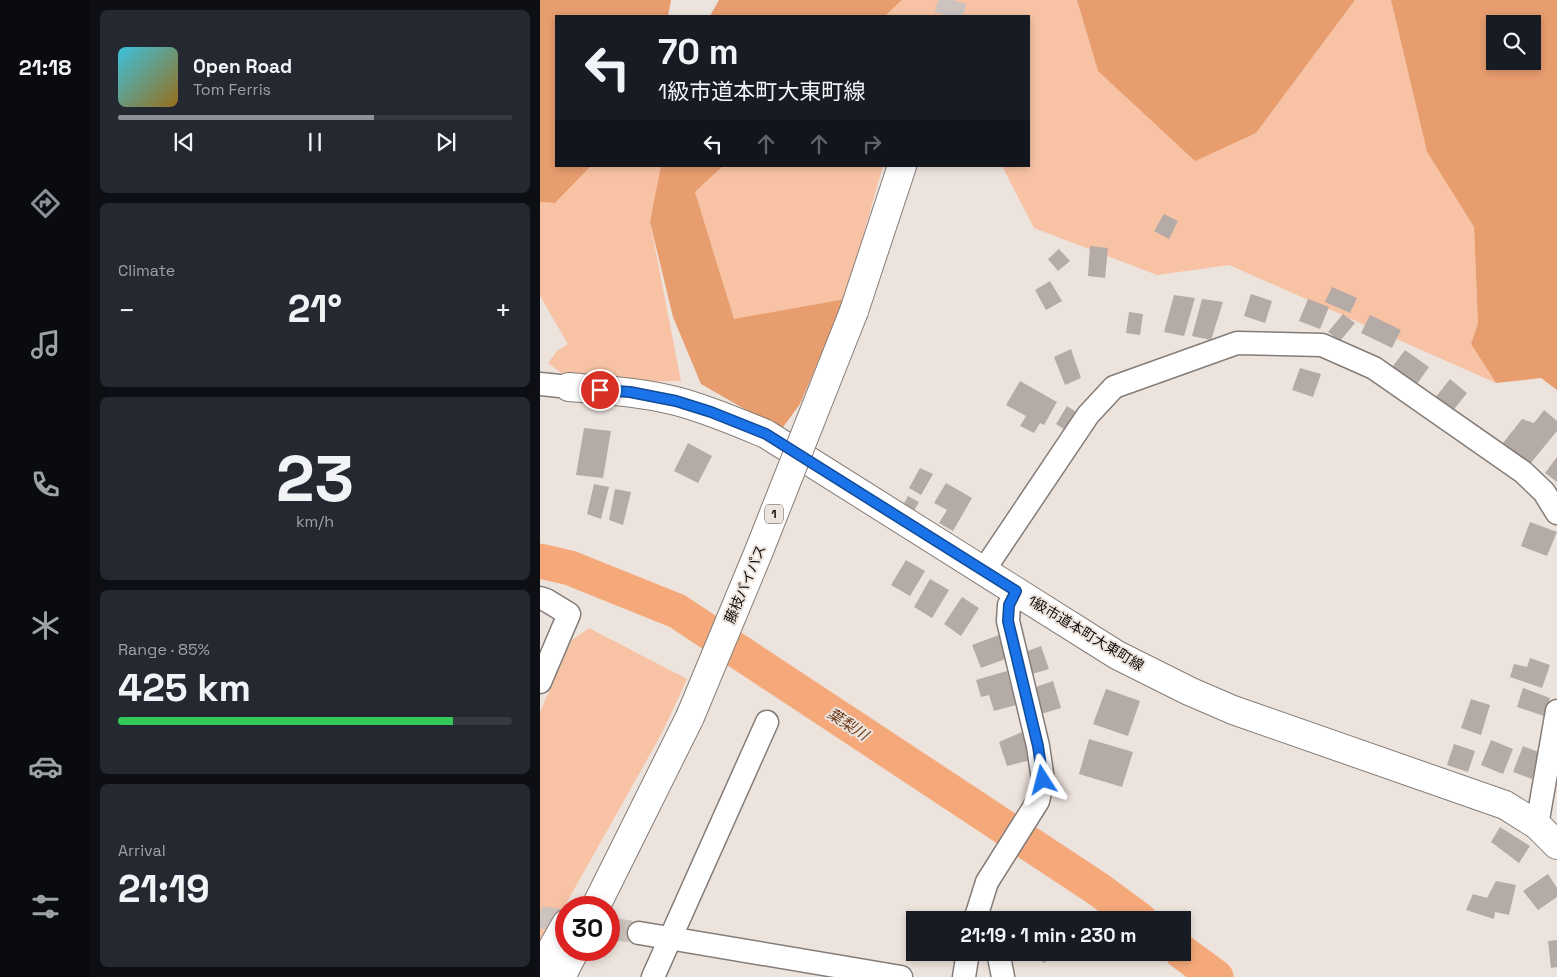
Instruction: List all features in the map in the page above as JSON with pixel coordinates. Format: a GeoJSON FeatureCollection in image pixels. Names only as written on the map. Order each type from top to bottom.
{"type":"FeatureCollection","features":[{"type":"Feature","properties":{"kind":"main road","name":"藤枝バイパス"},"geometry":{"type":"LineString","coordinates":[[601,896],[690,717],[759,551],[854,311],[902,167]]}},
{"type":"Feature","properties":{"kind":"main road","name":"1級市道本町大東町線"},"geometry":{"type":"LineString","coordinates":[[569,387],[630,392],[676,401],[711,412],[766,434],[1117,655],[1189,691],[1233,710],[1504,805],[1537,825],[1557,845]]}},
{"type":"Feature","properties":{"kind":"main road","name":"1"},"geometry":{"type":"LineString","coordinates":[[583,896],[659,777]]}},
{"type":"Feature","properties":{"kind":"main road","name":"1"},"geometry":{"type":"LineString","coordinates":[[619,896],[659,777]]}},
{"type":"Feature","properties":{"kind":"main road"},"geometry":{"type":"LineString","coordinates":[[540,970],[555,943]]}},
{"type":"Feature","properties":{"kind":"main road"},"geometry":{"type":"LineString","coordinates":[[561,977],[569,961]]}},
{"type":"Feature","properties":{"kind":"main road"},"geometry":{"type":"LineString","coordinates":[[582,977],[590,961]]}},
{"type":"Feature","properties":{"kind":"street"},"geometry":{"type":"LineString","coordinates":[[984,570],[1088,415],[1114,387],[1237,343],[1322,345],[1374,368],[1523,472],[1544,492],[1557,513]]}},
{"type":"Feature","properties":{"kind":"street","name":"1級市道本町大東町線"},"geometry":{"type":"LineString","coordinates":[[540,384],[569,387]]}},
{"type":"Feature","properties":{"kind":"street"},"geometry":{"type":"LineString","coordinates":[[978,911],[988,882],[1038,801],[1043,780],[1038,746],[1008,621],[1009,605],[1016,591]]}},
{"type":"Feature","properties":{"kind":"street"},"geometry":{"type":"LineString","coordinates":[[540,598],[569,614],[540,682]]}},
{"type":"Feature","properties":{"kind":"street"},"geometry":{"type":"LineString","coordinates":[[1537,825],[1557,711]]}},
{"type":"Feature","properties":{"kind":"street"},"geometry":{"type":"LineString","coordinates":[[653,977],[766,722]]}},
{"type":"Feature","properties":{"kind":"street"},"geometry":{"type":"LineString","coordinates":[[984,892],[988,911]]}},
{"type":"Feature","properties":{"kind":"street"},"geometry":{"type":"LineString","coordinates":[[639,933],[901,977]]}},
{"type":"Feature","properties":{"kind":"street"},"geometry":{"type":"LineString","coordinates":[[964,977],[967,961]]}},
{"type":"Feature","properties":{"kind":"street"},"geometry":{"type":"LineString","coordinates":[[1000,961],[1004,977]]}},
{"type":"Feature","properties":{"kind":"shaded area"},"geometry":{"type":"Polygon","coordinates":[[[540,0],[671,0],[668,15],[555,15],[555,167],[590,167],[555,203],[540,202],[540,0]]]}},
{"type":"Feature","properties":{"kind":"shaded area"},"geometry":{"type":"Polygon","coordinates":[[[719,0],[902,0],[886,15],[711,15],[719,0]]]}},
{"type":"Feature","properties":{"kind":"shaded area"},"geometry":{"type":"Polygon","coordinates":[[[902,0],[1077,0],[1098,71],[1256,133],[1355,0],[1391,0],[1427,152],[1474,227],[1478,323],[1471,344],[1496,383],[1229,265],[1157,275],[1034,228],[1003,167],[1030,167],[1030,15],[886,15],[902,0]]]}},
{"type":"Feature","properties":{"kind":"shaded area"},"geometry":{"type":"Polygon","coordinates":[[[1077,0],[1355,0],[1256,133],[1195,161],[1098,71],[1077,0]]]}},
{"type":"Feature","properties":{"kind":"shaded area"},"geometry":{"type":"Polygon","coordinates":[[[1391,0],[1557,0],[1557,390],[1541,378],[1496,383],[1471,344],[1478,323],[1474,227],[1427,152],[1391,0]]]}},
{"type":"Feature","properties":{"kind":"shaded area"},"geometry":{"type":"Polygon","coordinates":[[[590,167],[665,167],[650,222],[681,381],[623,382],[564,375],[548,363],[557,351],[568,344],[540,296],[540,202],[555,203],[590,167]]]}},
{"type":"Feature","properties":{"kind":"shaded area"},"geometry":{"type":"Polygon","coordinates":[[[661,167],[722,167],[695,192],[734,319],[845,299],[800,404],[781,430],[701,384],[673,317],[650,222],[661,167]]]}},
{"type":"Feature","properties":{"kind":"shaded area"},"geometry":{"type":"Polygon","coordinates":[[[722,167],[883,167],[845,299],[734,320],[695,192],[722,167]]]}},
{"type":"Feature","properties":{"kind":"shaded area"},"geometry":{"type":"Polygon","coordinates":[[[589,628],[687,679],[662,733],[570,896],[555,896],[555,923],[540,950],[540,712],[572,640],[589,628]]]}},
{"type":"Feature","properties":{"kind":"building"},"geometry":{"type":"Polygon","coordinates":[[[1164,214],[1178,221],[1169,239],[1154,231],[1164,214]]]}},
{"type":"Feature","properties":{"kind":"building"},"geometry":{"type":"Polygon","coordinates":[[[1090,246],[1108,248],[1105,278],[1088,276],[1090,246]]]}},
{"type":"Feature","properties":{"kind":"building"},"geometry":{"type":"Polygon","coordinates":[[[1059,249],[1070,261],[1058,271],[1048,259],[1059,249]]]}},
{"type":"Feature","properties":{"kind":"building"},"geometry":{"type":"Polygon","coordinates":[[[1050,281],[1062,301],[1046,310],[1035,290],[1050,281]]]}},
{"type":"Feature","properties":{"kind":"building"},"geometry":{"type":"Polygon","coordinates":[[[1332,287],[1357,298],[1350,313],[1325,302],[1332,287]]]}},
{"type":"Feature","properties":{"kind":"building"},"geometry":{"type":"Polygon","coordinates":[[[1251,294],[1272,301],[1265,323],[1244,316],[1251,294]]]}},
{"type":"Feature","properties":{"kind":"building"},"geometry":{"type":"Polygon","coordinates":[[[1174,295],[1195,298],[1184,336],[1164,332],[1174,295]]]}},
{"type":"Feature","properties":{"kind":"building"},"geometry":{"type":"Polygon","coordinates":[[[1202,299],[1223,302],[1211,340],[1192,336],[1202,299]]]}},
{"type":"Feature","properties":{"kind":"building"},"geometry":{"type":"Polygon","coordinates":[[[1308,299],[1329,307],[1320,329],[1299,321],[1308,299]]]}},
{"type":"Feature","properties":{"kind":"building"},"geometry":{"type":"Polygon","coordinates":[[[1129,312],[1143,314],[1140,335],[1126,333],[1129,312]]]}},
{"type":"Feature","properties":{"kind":"building"},"geometry":{"type":"Polygon","coordinates":[[[1343,314],[1355,323],[1340,341],[1328,332],[1343,314]]]}},
{"type":"Feature","properties":{"kind":"building"},"geometry":{"type":"Polygon","coordinates":[[[1370,315],[1401,330],[1392,348],[1361,333],[1370,315]]]}},
{"type":"Feature","properties":{"kind":"building"},"geometry":{"type":"Polygon","coordinates":[[[1071,349],[1081,378],[1065,385],[1054,357],[1071,349]]]}},
{"type":"Feature","properties":{"kind":"building"},"geometry":{"type":"Polygon","coordinates":[[[1405,350],[1429,367],[1415,387],[1390,370],[1405,350]]]}},
{"type":"Feature","properties":{"kind":"building"},"geometry":{"type":"Polygon","coordinates":[[[1300,368],[1321,374],[1313,397],[1292,390],[1300,368]]]}},
{"type":"Feature","properties":{"kind":"building"},"geometry":{"type":"Polygon","coordinates":[[[1450,379],[1467,393],[1452,412],[1435,398],[1450,379]]]}},
{"type":"Feature","properties":{"kind":"building"},"geometry":{"type":"Polygon","coordinates":[[[1020,381],[1057,402],[1044,425],[1040,423],[1034,433],[1020,426],[1026,416],[1006,405],[1020,381]]]}},
{"type":"Feature","properties":{"kind":"building"},"geometry":{"type":"Polygon","coordinates":[[[1067,406],[1081,415],[1070,433],[1056,424],[1067,406]]]}},
{"type":"Feature","properties":{"kind":"building"},"geometry":{"type":"Polygon","coordinates":[[[1544,410],[1557,421],[1557,431],[1530,464],[1503,443],[1522,419],[1534,423],[1544,410]]]}},
{"type":"Feature","properties":{"kind":"building"},"geometry":{"type":"Polygon","coordinates":[[[584,428],[611,431],[603,478],[576,475],[584,428]]]}},
{"type":"Feature","properties":{"kind":"building"},"geometry":{"type":"Polygon","coordinates":[[[688,443],[712,456],[698,483],[674,471],[688,443]]]}},
{"type":"Feature","properties":{"kind":"building"},"geometry":{"type":"Polygon","coordinates":[[[1557,457],[1557,482],[1545,473],[1557,457]]]}},
{"type":"Feature","properties":{"kind":"building"},"geometry":{"type":"Polygon","coordinates":[[[920,468],[933,474],[921,495],[909,488],[920,468]]]}},
{"type":"Feature","properties":{"kind":"building"},"geometry":{"type":"Polygon","coordinates":[[[946,483],[972,498],[953,531],[939,523],[947,510],[934,503],[946,483]]]}},
{"type":"Feature","properties":{"kind":"building"},"geometry":{"type":"Polygon","coordinates":[[[594,484],[609,487],[601,519],[587,514],[594,484]]]}},
{"type":"Feature","properties":{"kind":"building"},"geometry":{"type":"Polygon","coordinates":[[[615,489],[631,492],[623,525],[609,520],[615,489]]]}},
{"type":"Feature","properties":{"kind":"building"},"geometry":{"type":"Polygon","coordinates":[[[908,496],[919,502],[913,513],[902,507],[908,496]]]}},
{"type":"Feature","properties":{"kind":"building"},"geometry":{"type":"Polygon","coordinates":[[[1530,522],[1557,532],[1547,556],[1521,546],[1530,522]]]}},
{"type":"Feature","properties":{"kind":"building"},"geometry":{"type":"Polygon","coordinates":[[[906,560],[925,571],[910,596],[891,585],[906,560]]]}},
{"type":"Feature","properties":{"kind":"building"},"geometry":{"type":"Polygon","coordinates":[[[930,579],[949,590],[932,618],[914,607],[930,579]]]}},
{"type":"Feature","properties":{"kind":"building"},"geometry":{"type":"Polygon","coordinates":[[[962,597],[979,608],[961,636],[944,624],[962,597]]]}},
{"type":"Feature","properties":{"kind":"building"},"geometry":{"type":"Polygon","coordinates":[[[999,635],[1008,658],[981,668],[972,645],[999,635]]]}},
{"type":"Feature","properties":{"kind":"building"},"geometry":{"type":"Polygon","coordinates":[[[1041,646],[1049,669],[1032,674],[1025,652],[1041,646]]]}},
{"type":"Feature","properties":{"kind":"building"},"geometry":{"type":"Polygon","coordinates":[[[1530,658],[1550,665],[1542,688],[1510,677],[1514,664],[1527,667],[1530,658]]]}},
{"type":"Feature","properties":{"kind":"building"},"geometry":{"type":"Polygon","coordinates":[[[1007,671],[1016,705],[994,711],[989,695],[981,697],[976,680],[1007,671]]]}},
{"type":"Feature","properties":{"kind":"building"},"geometry":{"type":"Polygon","coordinates":[[[1053,681],[1061,708],[1041,714],[1033,688],[1053,681]]]}},
{"type":"Feature","properties":{"kind":"building"},"geometry":{"type":"Polygon","coordinates":[[[1523,688],[1550,698],[1544,716],[1517,707],[1523,688]]]}},
{"type":"Feature","properties":{"kind":"building"},"geometry":{"type":"Polygon","coordinates":[[[1106,689],[1140,701],[1128,736],[1093,724],[1106,689]]]}},
{"type":"Feature","properties":{"kind":"building"},"geometry":{"type":"Polygon","coordinates":[[[1471,699],[1490,705],[1481,735],[1461,728],[1471,699]]]}},
{"type":"Feature","properties":{"kind":"building"},"geometry":{"type":"Polygon","coordinates":[[[1022,732],[1031,760],[1007,766],[999,742],[1022,732]]]}},
{"type":"Feature","properties":{"kind":"building"},"geometry":{"type":"Polygon","coordinates":[[[1089,739],[1133,752],[1122,787],[1079,774],[1089,739]]]}},
{"type":"Feature","properties":{"kind":"building"},"geometry":{"type":"Polygon","coordinates":[[[1491,740],[1513,749],[1503,774],[1481,765],[1491,740]]]}},
{"type":"Feature","properties":{"kind":"building"},"geometry":{"type":"Polygon","coordinates":[[[1454,744],[1475,751],[1468,772],[1447,765],[1454,744]]]}},
{"type":"Feature","properties":{"kind":"building"},"geometry":{"type":"Polygon","coordinates":[[[1523,746],[1541,753],[1532,779],[1513,772],[1523,746]]]}},
{"type":"Feature","properties":{"kind":"building"},"geometry":{"type":"Polygon","coordinates":[[[1500,827],[1530,846],[1519,863],[1491,842],[1500,827]]]}},
{"type":"Feature","properties":{"kind":"building"},"geometry":{"type":"Polygon","coordinates":[[[1548,874],[1557,888],[1557,897],[1538,910],[1523,891],[1548,874]]]}},
{"type":"Feature","properties":{"kind":"building"},"geometry":{"type":"Polygon","coordinates":[[[1496,881],[1516,885],[1509,915],[1495,912],[1494,919],[1466,910],[1473,894],[1487,898],[1496,881]]]}},
{"type":"Feature","properties":{"kind":"building"},"geometry":{"type":"Polygon","coordinates":[[[1557,940],[1557,967],[1551,968],[1548,941],[1557,940]]]}},
{"type":"Feature","properties":{"kind":"waterway","name":"葉梨川"},"geometry":{"type":"LineString","coordinates":[[540,561],[570,568],[677,611],[1098,889],[1128,911]]}},
{"type":"Feature","properties":{"kind":"waterway","name":"葉梨川"},"geometry":{"type":"LineString","coordinates":[[1191,959],[1216,977]]}},
{"type":"Feature","properties":{"kind":"tunnel"},"geometry":{"type":"LineString","coordinates":[[948,15],[953,0]]}},
{"type":"Feature","properties":{"kind":"tunnel"},"geometry":{"type":"LineString","coordinates":[[540,917],[555,919]]}},
{"type":"Feature","properties":{"kind":"tunnel"},"geometry":{"type":"LineString","coordinates":[[620,930],[639,933]]}},
{"type":"Feature","properties":{"kind":"route"},"geometry":{"type":"LineString","coordinates":[[600,390],[630,392],[676,401],[711,412],[766,434],[1016,591],[1009,605],[1008,621],[1038,746],[1043,780]]}}]}
